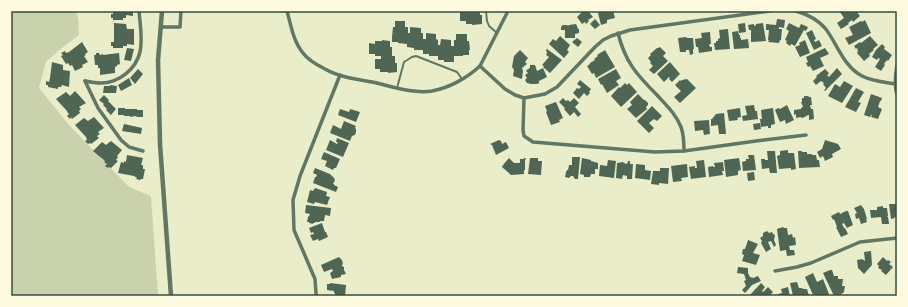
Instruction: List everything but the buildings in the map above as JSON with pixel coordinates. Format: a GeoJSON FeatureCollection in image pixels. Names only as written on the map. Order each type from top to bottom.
{"type":"FeatureCollection","features":[{"type":"Feature","properties":{"kind":"street"},"geometry":{"type":"LineString","coordinates":[[139,11],[141,33],[140,52],[128,72],[116,80],[102,83],[85,81],[98,108],[121,140],[129,146],[143,151]]}},
{"type":"Feature","properties":{"kind":"street"},"geometry":{"type":"LineString","coordinates":[[162,11],[158,60],[160,144],[171,296]]}},
{"type":"Feature","properties":{"kind":"street"},"geometry":{"type":"LineString","coordinates":[[160,26],[180,27],[181,11]]}},
{"type":"Feature","properties":{"kind":"street"},"geometry":{"type":"LineString","coordinates":[[286,11],[295,40],[303,54],[314,63],[326,70],[340,75],[397,88],[418,91],[431,91],[453,84],[474,72],[480,66],[508,11]]}},
{"type":"Feature","properties":{"kind":"street"},"geometry":{"type":"LineString","coordinates":[[480,66],[505,90],[524,98],[545,94],[557,87],[603,40],[618,34],[630,30],[770,11]]}},
{"type":"Feature","properties":{"kind":"street"},"geometry":{"type":"LineString","coordinates":[[796,11],[809,16],[824,27],[844,59],[861,75],[875,81],[895,84]]}},
{"type":"Feature","properties":{"kind":"street"},"geometry":{"type":"LineString","coordinates":[[618,34],[621,46],[630,65],[640,78],[671,110],[677,119],[684,138],[684,151]]}},
{"type":"Feature","properties":{"kind":"street"},"geometry":{"type":"LineString","coordinates":[[897,66],[895,75],[897,94]]}},
{"type":"Feature","properties":{"kind":"street"},"geometry":{"type":"LineString","coordinates":[[316,296],[315,279],[294,230],[293,200],[300,176],[340,75]]}},
{"type":"Feature","properties":{"kind":"street"},"geometry":{"type":"LineString","coordinates":[[524,98],[524,136],[533,142],[655,152],[684,151],[806,135]]}},
{"type":"Feature","properties":{"kind":"street"},"geometry":{"type":"LineString","coordinates":[[775,270],[797,268],[860,242],[897,238]]}},
{"type":"Feature","properties":{"kind":"lane"},"geometry":{"type":"LineString","coordinates":[[486,11],[489,26],[497,33]]}},
{"type":"Feature","properties":{"kind":"lane"},"geometry":{"type":"LineString","coordinates":[[397,88],[404,62],[416,56],[456,72],[462,79]]}},
{"type":"Feature","properties":{"kind":"green space"},"geometry":{"type":"Polygon","coordinates":[[[11,11],[76,11],[79,35],[46,62],[39,88],[69,125],[129,187],[151,196],[158,296],[11,296],[11,11]]]}}]}
